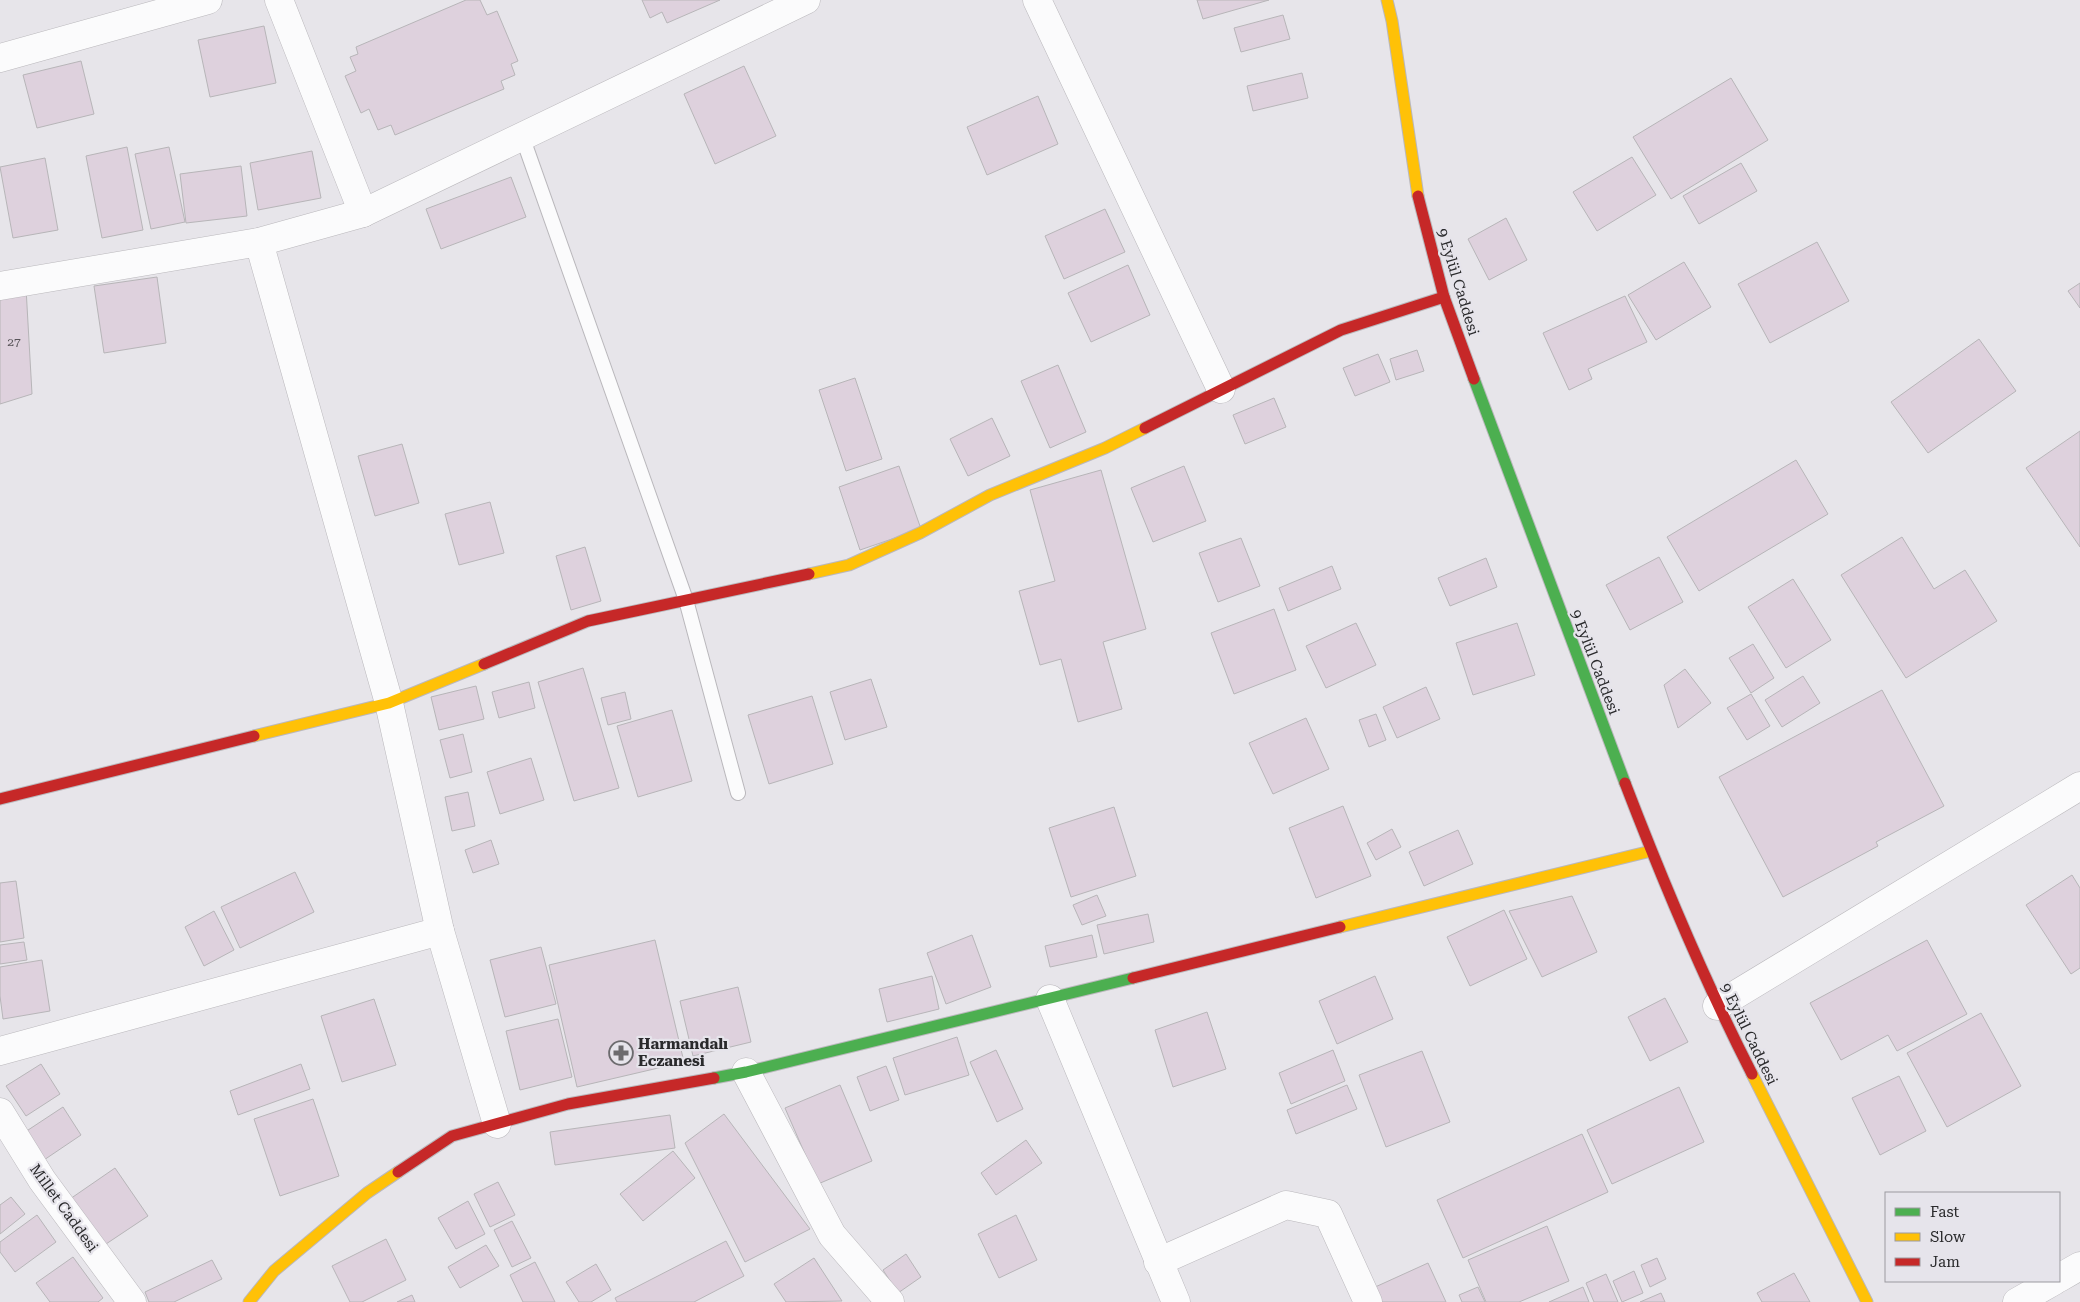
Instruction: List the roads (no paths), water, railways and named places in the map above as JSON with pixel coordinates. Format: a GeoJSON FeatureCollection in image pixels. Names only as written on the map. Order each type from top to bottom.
{"type":"FeatureCollection","features":[{"type":"Feature","properties":{"kind":"street"},"geometry":{"type":"LineString","coordinates":[[0,58],[208,0]]}},
{"type":"Feature","properties":{"kind":"street"},"geometry":{"type":"LineString","coordinates":[[279,0],[363,213]]}},
{"type":"Feature","properties":{"kind":"street"},"geometry":{"type":"LineString","coordinates":[[0,286],[259,242],[363,213],[806,0]]}},
{"type":"Feature","properties":{"kind":"street"},"geometry":{"type":"LineString","coordinates":[[1037,0],[1221,389]]}},
{"type":"Feature","properties":{"kind":"street","name":"9 Eylül Caddesi"},"geometry":{"type":"LineString","coordinates":[[1387,0],[1392,21],[1415,186],[1444,297],[1526,521],[1651,851],[1717,1006],[1867,1302]]}},
{"type":"Feature","properties":{"kind":"street"},"geometry":{"type":"LineString","coordinates":[[259,242],[389,703],[440,931],[497,1124]]}},
{"type":"Feature","properties":{"kind":"street"},"geometry":{"type":"LineString","coordinates":[[0,799],[389,703],[588,620],[849,565],[920,533],[990,495],[1106,448],[1341,330],[1444,297]]}},
{"type":"Feature","properties":{"kind":"street"},"geometry":{"type":"LineString","coordinates":[[1717,1006],[2080,786]]}},
{"type":"Feature","properties":{"kind":"street"},"geometry":{"type":"LineString","coordinates":[[250,1302],[274,1272],[368,1193],[452,1136],[568,1104],[746,1072],[1651,851]]}},
{"type":"Feature","properties":{"kind":"street"},"geometry":{"type":"LineString","coordinates":[[0,1051],[440,931]]}},
{"type":"Feature","properties":{"kind":"street"},"geometry":{"type":"LineString","coordinates":[[1050,999],[1176,1302]]}},
{"type":"Feature","properties":{"kind":"street"},"geometry":{"type":"LineString","coordinates":[[746,1072],[832,1235],[890,1302]]}},
{"type":"Feature","properties":{"kind":"street","name":"Millet Caddesi"},"geometry":{"type":"LineString","coordinates":[[0,1112],[42,1180],[132,1302]]}},
{"type":"Feature","properties":{"kind":"street"},"geometry":{"type":"LineString","coordinates":[[1158,1262],[1286,1205],[1328,1214],[1368,1302]]}},
{"type":"Feature","properties":{"kind":"street"},"geometry":{"type":"LineString","coordinates":[[2060,1277],[2080,1266]]}},
{"type":"Feature","properties":{"kind":"street"},"geometry":{"type":"LineString","coordinates":[[2017,1302],[2052,1282]]}},
{"type":"Feature","properties":{"kind":"lane"},"geometry":{"type":"LineString","coordinates":[[522,136],[686,600],[738,794]]}},
{"type":"Feature","properties":{"kind":"place","name":"Harmandalı Eczanesi"},"geometry":{"type":"Point","coordinates":[621,1053]}}]}
